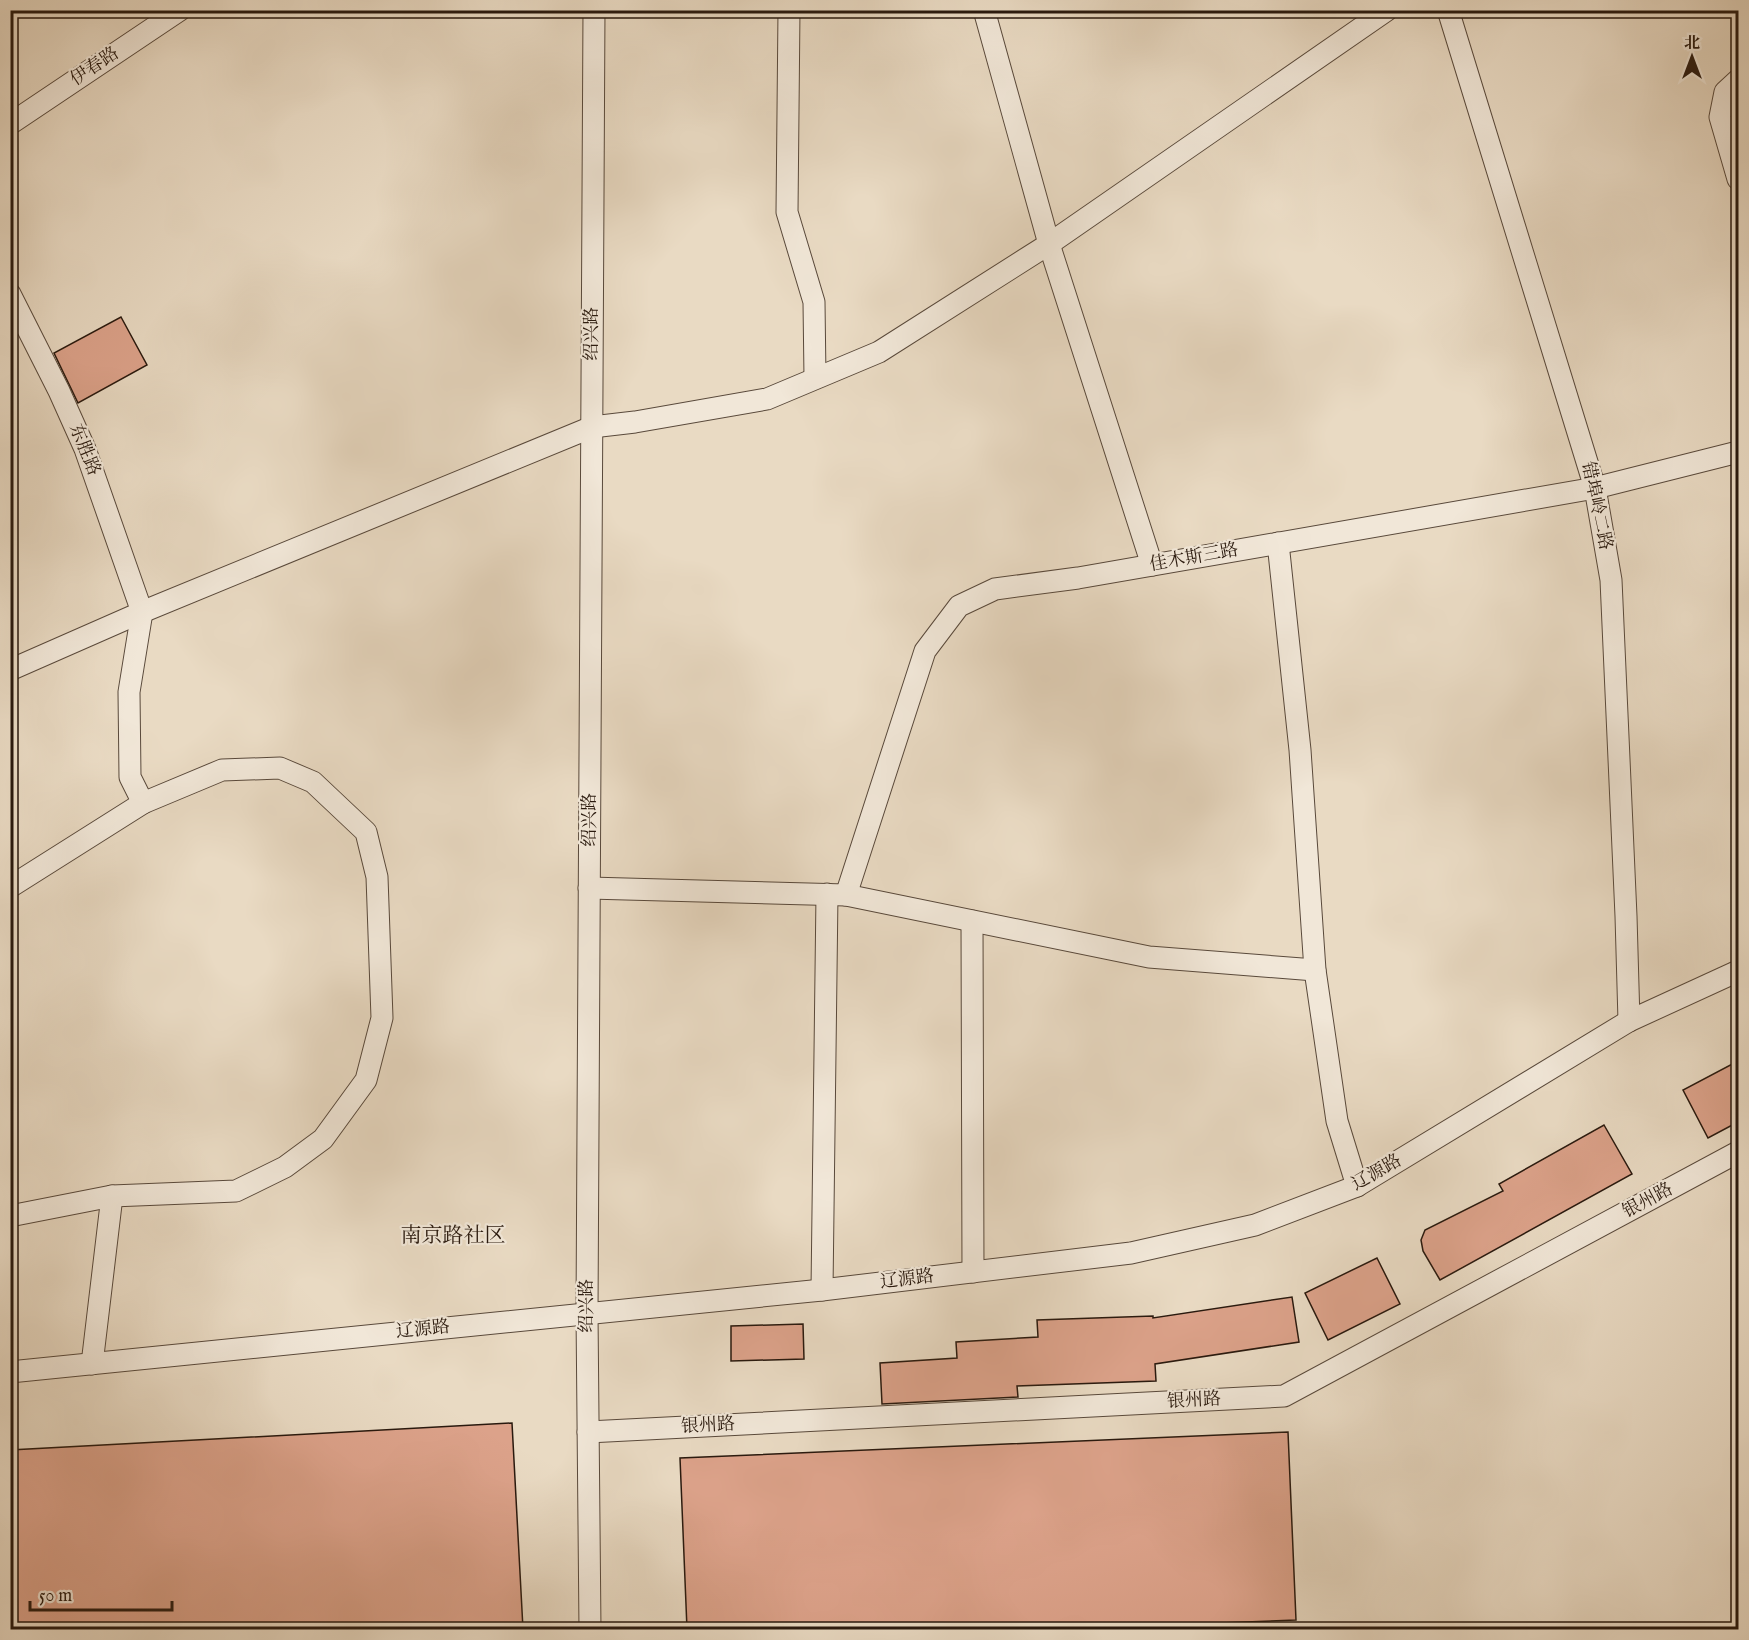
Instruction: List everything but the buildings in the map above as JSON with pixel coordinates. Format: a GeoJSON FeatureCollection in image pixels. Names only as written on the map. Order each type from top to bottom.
{"type":"FeatureCollection","features":[{"type":"Feature","properties":{"kind":"street","name":"伊春路"},"geometry":{"type":"LineString","coordinates":[[10,124],[180,10]]}},
{"type":"Feature","properties":{"kind":"street","name":"绍兴路"},"geometry":{"type":"LineString","coordinates":[[590,1629],[586,1313],[594,10]]}},
{"type":"Feature","properties":{"kind":"street"},"geometry":{"type":"LineString","coordinates":[[789,10],[787,212],[814,302],[815,378]]}},
{"type":"Feature","properties":{"kind":"street"},"geometry":{"type":"LineString","coordinates":[[984,10],[1049,244],[1152,565]]}},
{"type":"Feature","properties":{"kind":"street"},"geometry":{"type":"LineString","coordinates":[[10,670],[142,612],[592,427],[635,422],[767,399],[879,352],[1049,244],[1387,10]]}},
{"type":"Feature","properties":{"kind":"street","name":"错埠岭二路"},"geometry":{"type":"LineString","coordinates":[[1448,10],[1595,488],[1611,580],[1629,1021]]}},
{"type":"Feature","properties":{"kind":"street"},"geometry":{"type":"LineString","coordinates":[[1738,80],[1725,92],[1720,117],[1738,179]]}},
{"type":"Feature","properties":{"kind":"street","name":"东胜路"},"geometry":{"type":"LineString","coordinates":[[10,294],[59,391],[85,449],[142,612]]}},
{"type":"Feature","properties":{"kind":"street","name":"佳木斯三路"},"geometry":{"type":"LineString","coordinates":[[822,1290],[836,895],[926,651],[959,606],[994,589],[1078,578],[1595,488],[1738,452]]}},
{"type":"Feature","properties":{"kind":"street"},"geometry":{"type":"LineString","coordinates":[[1278,543],[1300,750],[1315,970],[1337,1121],[1356,1186]]}},
{"type":"Feature","properties":{"kind":"street"},"geometry":{"type":"LineString","coordinates":[[142,612],[129,692],[130,777],[143,803]]}},
{"type":"Feature","properties":{"kind":"street"},"geometry":{"type":"LineString","coordinates":[[10,887],[143,803],[222,770],[280,768],[313,782],[366,831],[377,877],[382,1018],[366,1080],[323,1139],[285,1167],[236,1191],[112,1196],[10,1216]]}},
{"type":"Feature","properties":{"kind":"street"},"geometry":{"type":"LineString","coordinates":[[589,888],[836,895],[1149,957],[1315,970]]}},
{"type":"Feature","properties":{"kind":"street"},"geometry":{"type":"LineString","coordinates":[[972,921],[974,1272]]}},
{"type":"Feature","properties":{"kind":"street","name":"辽源路"},"geometry":{"type":"LineString","coordinates":[[10,1372],[822,1290],[1131,1253],[1255,1225],[1356,1186],[1629,1021],[1738,971]]}},
{"type":"Feature","properties":{"kind":"street","name":"银州路"},"geometry":{"type":"LineString","coordinates":[[588,1432],[1284,1396],[1738,1152]]}},
{"type":"Feature","properties":{"kind":"street"},"geometry":{"type":"LineString","coordinates":[[92,1364],[112,1196]]}},
{"type":"Feature","properties":{"kind":"district","name":"南京路社区"},"geometry":{"type":"Point","coordinates":[453,1236]}}]}
